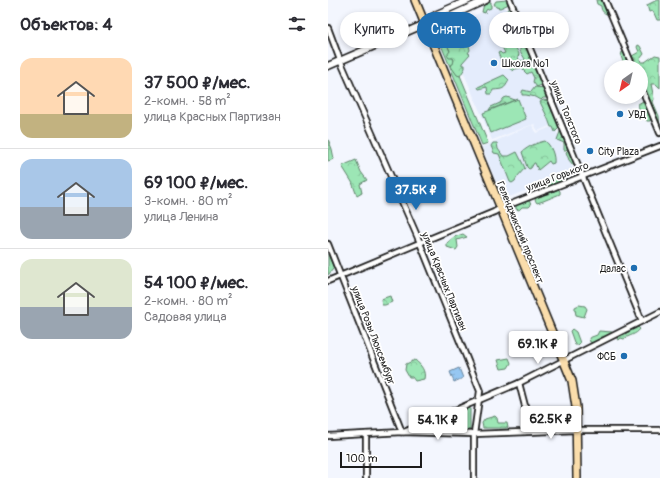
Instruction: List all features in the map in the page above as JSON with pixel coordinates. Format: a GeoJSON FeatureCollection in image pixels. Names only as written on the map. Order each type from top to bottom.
{"type":"FeatureCollection","features":[{"type":"Feature","properties":{"kind":"main road","name":"Геленджикский проспект"},"geometry":{"type":"LineString","coordinates":[[415,0],[420,12]]}},
{"type":"Feature","properties":{"kind":"main road"},"geometry":{"type":"LineString","coordinates":[[442,12],[469,0]]}},
{"type":"Feature","properties":{"kind":"main road"},"geometry":{"type":"LineString","coordinates":[[460,12],[486,0]]}},
{"type":"Feature","properties":{"kind":"main road"},"geometry":{"type":"LineString","coordinates":[[328,66],[417,27]]}},
{"type":"Feature","properties":{"kind":"main road","name":"Геленджикский проспект"},"geometry":{"type":"LineString","coordinates":[[435,48],[564,361],[574,389],[577,430],[577,478]]}},
{"type":"Feature","properties":{"kind":"street","name":"улица Толстого"},"geometry":{"type":"LineString","coordinates":[[510,0],[642,321]]}},
{"type":"Feature","properties":{"kind":"street"},"geometry":{"type":"LineString","coordinates":[[605,0],[630,60]]}},
{"type":"Feature","properties":{"kind":"street","name":"улица Красных Партизан"},"geometry":{"type":"LineString","coordinates":[[328,28],[340,60],[420,243],[480,391],[474,434],[474,478]]}},
{"type":"Feature","properties":{"kind":"street"},"geometry":{"type":"LineString","coordinates":[[648,104],[660,133]]}},
{"type":"Feature","properties":{"kind":"street","name":"улица Горького"},"geometry":{"type":"LineString","coordinates":[[328,281],[501,208],[660,146]]}},
{"type":"Feature","properties":{"kind":"street","name":"улица Розы Люксембург"},"geometry":{"type":"LineString","coordinates":[[328,244],[402,432]]}},
{"type":"Feature","properties":{"kind":"street"},"geometry":{"type":"LineString","coordinates":[[402,432],[519,383],[660,312]]}},
{"type":"Feature","properties":{"kind":"street"},"geometry":{"type":"LineString","coordinates":[[519,383],[525,406],[526,432]]}},
{"type":"Feature","properties":{"kind":"street"},"geometry":{"type":"LineString","coordinates":[[328,436],[402,432],[474,434],[577,430],[660,430]]}},
{"type":"Feature","properties":{"kind":"street"},"geometry":{"type":"LineString","coordinates":[[366,434],[366,478]]}},
{"type":"Feature","properties":{"kind":"shaded area","name":"Школа №1"},"geometry":{"type":"Polygon","coordinates":[[[503,3],[507,12],[489,12],[489,48],[522,48],[554,124],[538,131],[534,124],[492,140],[453,48],[481,48],[481,12],[503,3]]]}},
{"type":"Feature","properties":{"kind":"shaded area"},"geometry":{"type":"Polygon","coordinates":[[[532,125],[536,133],[554,126],[573,169],[568,173],[512,196],[505,197],[501,194],[482,147],[532,125]]]}},
{"type":"Feature","properties":{"kind":"green space"},"geometry":{"type":"Polygon","coordinates":[[[507,0],[509,4],[500,8],[496,7],[494,4],[496,1],[507,0]]]}},
{"type":"Feature","properties":{"kind":"green space"},"geometry":{"type":"Polygon","coordinates":[[[596,0],[603,0],[610,15],[603,12],[601,6],[597,4],[596,0]]]}},
{"type":"Feature","properties":{"kind":"green space"},"geometry":{"type":"Polygon","coordinates":[[[660,0],[660,20],[657,20],[653,11],[649,12],[647,5],[660,0]]]}},
{"type":"Feature","properties":{"kind":"green space"},"geometry":{"type":"Polygon","coordinates":[[[491,2],[491,8],[486,10],[485,13],[482,12],[484,4],[491,2]]]}},
{"type":"Feature","properties":{"kind":"green space"},"geometry":{"type":"Polygon","coordinates":[[[510,8],[512,11],[512,12],[505,12],[510,8]]]}},
{"type":"Feature","properties":{"kind":"green space"},"geometry":{"type":"Polygon","coordinates":[[[638,45],[640,46],[644,54],[640,60],[635,60],[632,56],[639,52],[637,47],[638,45]]]}},
{"type":"Feature","properties":{"kind":"green space"},"geometry":{"type":"Polygon","coordinates":[[[442,48],[449,48],[488,143],[482,145],[442,48]]]}},
{"type":"Feature","properties":{"kind":"green space"},"geometry":{"type":"Polygon","coordinates":[[[449,48],[470,48],[468,53],[470,54],[462,63],[462,65],[465,65],[465,68],[460,76],[457,75],[450,65],[453,64],[454,60],[453,58],[449,58],[447,55],[450,51],[449,48]]]}},
{"type":"Feature","properties":{"kind":"green space"},"geometry":{"type":"Polygon","coordinates":[[[502,48],[516,48],[519,54],[519,60],[523,61],[525,59],[520,51],[520,48],[530,48],[534,63],[533,67],[543,82],[541,85],[537,87],[533,82],[534,78],[531,72],[527,74],[521,68],[513,71],[503,65],[498,53],[505,53],[502,48]]]}},
{"type":"Feature","properties":{"kind":"green space"},"geometry":{"type":"Polygon","coordinates":[[[622,52],[627,55],[629,60],[622,60],[621,56],[622,52]]]}},
{"type":"Feature","properties":{"kind":"green space"},"geometry":{"type":"Polygon","coordinates":[[[655,55],[660,56],[660,88],[656,84],[651,84],[654,99],[653,102],[659,116],[660,129],[648,103],[648,60],[655,55]]]}},
{"type":"Feature","properties":{"kind":"green space"},"geometry":{"type":"Polygon","coordinates":[[[504,75],[509,80],[503,88],[493,90],[491,94],[488,94],[487,87],[479,89],[478,87],[504,75]]]}},
{"type":"Feature","properties":{"kind":"green space"},"geometry":{"type":"Polygon","coordinates":[[[535,87],[545,88],[546,98],[541,100],[536,97],[522,95],[523,90],[531,92],[535,87]]]}},
{"type":"Feature","properties":{"kind":"green space"},"geometry":{"type":"Polygon","coordinates":[[[507,97],[515,100],[489,110],[491,107],[500,103],[507,97]]]}},
{"type":"Feature","properties":{"kind":"green space"},"geometry":{"type":"Polygon","coordinates":[[[518,99],[526,119],[491,133],[483,113],[518,99]]]}},
{"type":"Feature","properties":{"kind":"green space"},"geometry":{"type":"Polygon","coordinates":[[[543,100],[549,101],[560,127],[555,132],[553,127],[551,127],[540,102],[543,100]]]}},
{"type":"Feature","properties":{"kind":"green space"},"geometry":{"type":"Polygon","coordinates":[[[638,104],[645,104],[650,113],[650,121],[645,119],[639,109],[638,104]]]}},
{"type":"Feature","properties":{"kind":"green space"},"geometry":{"type":"Polygon","coordinates":[[[561,129],[563,130],[569,147],[566,150],[564,150],[564,143],[557,140],[561,129]]]}},
{"type":"Feature","properties":{"kind":"green space"},"geometry":{"type":"Polygon","coordinates":[[[328,139],[334,159],[328,161],[328,139]]]}},
{"type":"Feature","properties":{"kind":"green space"},"geometry":{"type":"Polygon","coordinates":[[[545,141],[552,151],[554,163],[551,164],[549,161],[538,170],[534,163],[529,169],[522,152],[533,145],[545,141]]]}},
{"type":"Feature","properties":{"kind":"green space"},"geometry":{"type":"Polygon","coordinates":[[[493,143],[497,143],[498,149],[503,156],[509,156],[517,152],[525,168],[512,183],[510,182],[499,154],[494,153],[491,146],[493,143]]]}},
{"type":"Feature","properties":{"kind":"green space"},"geometry":{"type":"Polygon","coordinates":[[[569,149],[571,150],[572,159],[575,159],[576,163],[573,165],[566,152],[569,149]]]}},
{"type":"Feature","properties":{"kind":"green space"},"geometry":{"type":"Polygon","coordinates":[[[356,160],[361,172],[367,180],[360,184],[362,193],[357,196],[352,182],[342,166],[356,160]]]}},
{"type":"Feature","properties":{"kind":"green space"},"geometry":{"type":"Polygon","coordinates":[[[558,176],[565,177],[549,187],[542,187],[541,189],[537,187],[540,183],[558,176]]]}},
{"type":"Feature","properties":{"kind":"green space"},"geometry":{"type":"Polygon","coordinates":[[[558,189],[560,194],[537,203],[535,200],[537,195],[542,196],[543,194],[548,194],[558,189]]]}},
{"type":"Feature","properties":{"kind":"green space"},"geometry":{"type":"Polygon","coordinates":[[[529,200],[531,205],[529,207],[522,207],[519,210],[516,209],[516,205],[529,200]]]}},
{"type":"Feature","properties":{"kind":"green space"},"geometry":{"type":"Polygon","coordinates":[[[463,234],[467,237],[457,240],[458,247],[456,250],[447,247],[447,243],[454,237],[463,234]]]}},
{"type":"Feature","properties":{"kind":"green space"},"geometry":{"type":"Polygon","coordinates":[[[328,254],[334,268],[328,275],[328,254]]]}},
{"type":"Feature","properties":{"kind":"green space"},"geometry":{"type":"Polygon","coordinates":[[[390,296],[392,302],[382,305],[381,299],[390,296]]]}},
{"type":"Feature","properties":{"kind":"green space"},"geometry":{"type":"Polygon","coordinates":[[[579,305],[585,306],[587,309],[584,317],[576,315],[575,307],[579,305]]]}},
{"type":"Feature","properties":{"kind":"green space"},"geometry":{"type":"Polygon","coordinates":[[[638,327],[640,329],[634,334],[624,339],[617,339],[618,335],[625,334],[638,327]]]}},
{"type":"Feature","properties":{"kind":"green space"},"geometry":{"type":"Polygon","coordinates":[[[572,329],[576,332],[580,343],[578,345],[575,345],[570,331],[572,329]]]}},
{"type":"Feature","properties":{"kind":"green space"},"geometry":{"type":"Polygon","coordinates":[[[599,331],[612,332],[613,334],[593,343],[590,342],[589,338],[597,335],[599,331]]]}},
{"type":"Feature","properties":{"kind":"green space"},"geometry":{"type":"Polygon","coordinates":[[[509,358],[511,363],[508,368],[501,369],[498,360],[509,358]]]}},
{"type":"Feature","properties":{"kind":"green space"},"geometry":{"type":"Polygon","coordinates":[[[415,360],[422,368],[424,379],[415,381],[412,377],[409,377],[405,370],[406,364],[415,360]]]}},
{"type":"Feature","properties":{"kind":"green space"},"geometry":{"type":"Polygon","coordinates":[[[470,407],[470,430],[418,428],[470,407]]]}},
{"type":"Feature","properties":{"kind":"green space"},"geometry":{"type":"Polygon","coordinates":[[[495,416],[498,423],[507,423],[508,428],[483,428],[482,423],[485,419],[495,416]]]}},
{"type":"Feature","properties":{"kind":"water"},"geometry":{"type":"Polygon","coordinates":[[[459,368],[463,378],[454,382],[450,372],[459,368]]]}},
{"type":"Feature","properties":{"kind":"place","name":"Школа №1"},"geometry":{"type":"Point","coordinates":[494,63]}},
{"type":"Feature","properties":{"kind":"place","name":"УВД"},"geometry":{"type":"Point","coordinates":[620,114]}},
{"type":"Feature","properties":{"kind":"place","name":"City Plaza"},"geometry":{"type":"Point","coordinates":[590,151]}},
{"type":"Feature","properties":{"kind":"place","name":"Далас"},"geometry":{"type":"Point","coordinates":[634,268]}},
{"type":"Feature","properties":{"kind":"place","name":"ФСБ"},"geometry":{"type":"Point","coordinates":[624,356]}}]}
